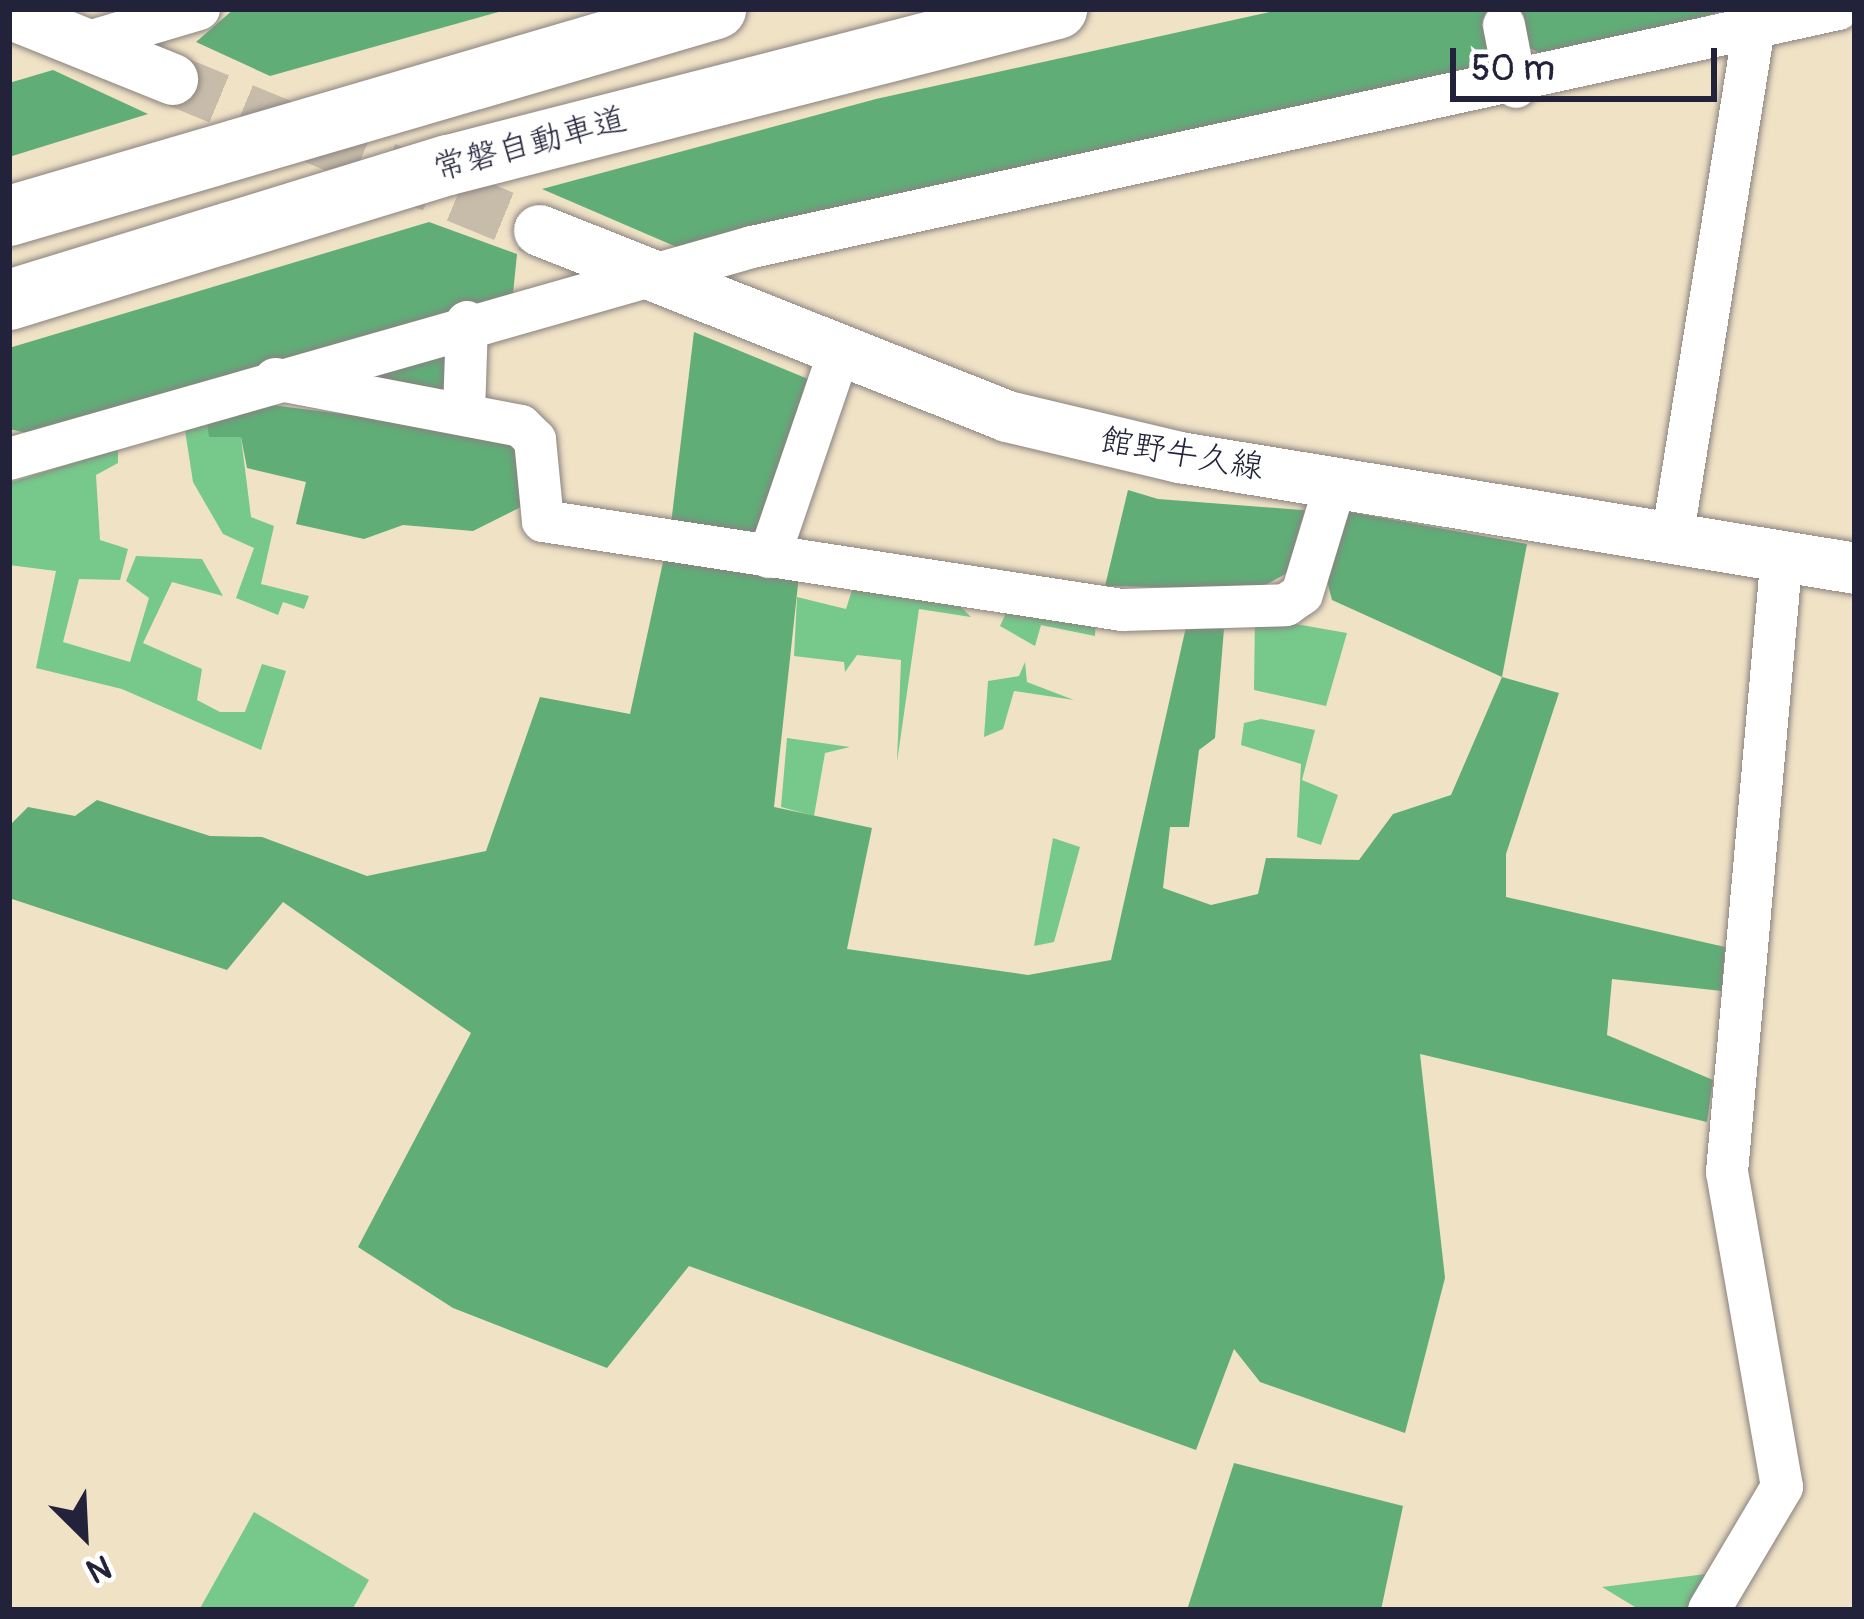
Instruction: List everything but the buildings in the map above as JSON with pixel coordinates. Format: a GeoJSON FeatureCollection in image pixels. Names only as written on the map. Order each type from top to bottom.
{"type":"FeatureCollection","features":[{"type":"Feature","properties":{"kind":"highway"},"geometry":{"type":"LineString","coordinates":[[9,215],[716,9]]}},
{"type":"Feature","properties":{"kind":"highway","name":"常磐自動車道"},"geometry":{"type":"LineString","coordinates":[[9,300],[449,165],[1057,9]]}},
{"type":"Feature","properties":{"kind":"main road"},"geometry":{"type":"LineString","coordinates":[[9,13],[172,80]]}},
{"type":"Feature","properties":{"kind":"main road","name":"館野牛久線"},"geometry":{"type":"LineString","coordinates":[[539,230],[839,353],[1076,434],[1855,568]]}},
{"type":"Feature","properties":{"kind":"street"},"geometry":{"type":"LineString","coordinates":[[85,43],[199,9]]}},
{"type":"Feature","properties":{"kind":"street"},"geometry":{"type":"LineString","coordinates":[[9,459],[268,377],[651,276],[1212,142],[1516,87],[1752,17],[1838,9]]}},
{"type":"Feature","properties":{"kind":"street"},"geometry":{"type":"LineString","coordinates":[[1672,533],[1752,17]]}},
{"type":"Feature","properties":{"kind":"street"},"geometry":{"type":"LineString","coordinates":[[1504,25],[1516,87]]}},
{"type":"Feature","properties":{"kind":"street"},"geometry":{"type":"LineString","coordinates":[[464,413],[466,322]]}},
{"type":"Feature","properties":{"kind":"street"},"geometry":{"type":"LineString","coordinates":[[769,556],[839,353]]}},
{"type":"Feature","properties":{"kind":"street"},"geometry":{"type":"LineString","coordinates":[[268,377],[464,413],[536,440],[543,521],[1122,610],[1286,605],[1302,594],[1337,479]]}},
{"type":"Feature","properties":{"kind":"street"},"geometry":{"type":"LineString","coordinates":[[1709,1610],[1782,1487],[1727,1172],[1783,554]]}},
{"type":"Feature","properties":{"kind":"green space"},"geometry":{"type":"Polygon","coordinates":[[[234,9],[509,9],[270,76],[196,42],[234,9]]]}},
{"type":"Feature","properties":{"kind":"green space"},"geometry":{"type":"Polygon","coordinates":[[[1283,9],[1489,9],[1495,43],[1485,69],[679,248],[542,189],[876,99],[1283,9]]]}},
{"type":"Feature","properties":{"kind":"green space"},"geometry":{"type":"Polygon","coordinates":[[[1513,9],[1729,9],[1556,62],[1526,46],[1513,9]]]}},
{"type":"Feature","properties":{"kind":"green space"},"geometry":{"type":"Polygon","coordinates":[[[53,70],[148,114],[9,157],[9,83],[53,70]]]}},
{"type":"Feature","properties":{"kind":"green space"},"geometry":{"type":"Polygon","coordinates":[[[429,222],[517,254],[513,294],[27,433],[9,429],[9,348],[429,222]]]}},
{"type":"Feature","properties":{"kind":"green space"},"geometry":{"type":"Polygon","coordinates":[[[694,332],[808,379],[755,539],[671,524],[694,332]]]}},
{"type":"Feature","properties":{"kind":"green space"},"geometry":{"type":"Polygon","coordinates":[[[444,344],[452,388],[441,394],[344,384],[444,344]]]}},
{"type":"Feature","properties":{"kind":"green space"},"geometry":{"type":"Polygon","coordinates":[[[256,403],[484,432],[518,450],[523,506],[473,531],[403,525],[364,539],[296,524],[306,482],[247,468],[241,437],[209,437],[207,422],[256,403]]]}},
{"type":"Feature","properties":{"kind":"green space"},"geometry":{"type":"Polygon","coordinates":[[[207,422],[241,437],[251,517],[274,526],[261,584],[309,596],[304,609],[283,602],[278,615],[236,598],[254,548],[223,534],[193,482],[184,424],[207,422]]]}},
{"type":"Feature","properties":{"kind":"green space"},"geometry":{"type":"Polygon","coordinates":[[[118,449],[118,463],[96,475],[100,540],[128,549],[120,580],[79,579],[63,642],[130,662],[149,598],[126,581],[136,556],[202,559],[223,596],[172,582],[143,643],[202,669],[197,700],[220,712],[245,712],[262,664],[286,671],[261,750],[122,689],[36,668],[56,571],[9,565],[9,483],[118,449]]]}},
{"type":"Feature","properties":{"kind":"green space"},"geometry":{"type":"Polygon","coordinates":[[[1128,490],[1158,499],[1315,511],[1289,572],[1258,589],[1105,586],[1128,490]]]}},
{"type":"Feature","properties":{"kind":"green space"},"geometry":{"type":"Polygon","coordinates":[[[1344,511],[1527,544],[1502,677],[1332,600],[1326,577],[1344,511]]]}},
{"type":"Feature","properties":{"kind":"green space"},"geometry":{"type":"Polygon","coordinates":[[[665,553],[799,575],[774,807],[872,828],[847,949],[1028,975],[1111,960],[1186,627],[1224,629],[1215,738],[1199,750],[1189,827],[1170,827],[1163,888],[1211,905],[1258,894],[1266,858],[1359,860],[1393,814],[1451,795],[1502,677],[1559,693],[1506,854],[1506,897],[1725,947],[1722,991],[1612,979],[1607,1035],[1713,1080],[1707,1122],[1420,1054],[1445,1278],[1405,1433],[1260,1382],[1234,1349],[1196,1450],[689,1266],[607,1368],[453,1308],[358,1247],[471,1033],[283,902],[227,970],[9,898],[9,826],[28,807],[75,816],[97,800],[210,836],[262,837],[367,876],[486,851],[540,697],[630,714],[665,553]]]}},
{"type":"Feature","properties":{"kind":"green space"},"geometry":{"type":"Polygon","coordinates":[[[853,587],[959,605],[971,617],[919,609],[897,762],[901,660],[857,655],[845,672],[844,662],[794,656],[797,597],[846,609],[853,587]]]}},
{"type":"Feature","properties":{"kind":"green space"},"geometry":{"type":"Polygon","coordinates":[[[1006,613],[1096,620],[1095,636],[1041,625],[1035,646],[1000,626],[1006,613]]]}},
{"type":"Feature","properties":{"kind":"green space"},"geometry":{"type":"Polygon","coordinates":[[[1255,617],[1347,633],[1326,706],[1254,690],[1255,617]]]}},
{"type":"Feature","properties":{"kind":"green space"},"geometry":{"type":"Polygon","coordinates":[[[1025,662],[1027,682],[1074,700],[1014,691],[1003,729],[984,737],[988,681],[1019,676],[1025,662]]]}},
{"type":"Feature","properties":{"kind":"green space"},"geometry":{"type":"Polygon","coordinates":[[[1261,719],[1315,730],[1302,780],[1338,795],[1321,845],[1297,837],[1301,764],[1241,745],[1244,723],[1261,719]]]}},
{"type":"Feature","properties":{"kind":"green space"},"geometry":{"type":"Polygon","coordinates":[[[787,738],[850,747],[825,753],[814,816],[781,807],[787,738]]]}},
{"type":"Feature","properties":{"kind":"green space"},"geometry":{"type":"Polygon","coordinates":[[[1053,838],[1080,847],[1054,942],[1034,946],[1053,838]]]}},
{"type":"Feature","properties":{"kind":"green space"},"geometry":{"type":"Polygon","coordinates":[[[1234,1463],[1403,1506],[1381,1610],[1187,1610],[1234,1463]]]}},
{"type":"Feature","properties":{"kind":"green space"},"geometry":{"type":"Polygon","coordinates":[[[254,1512],[369,1580],[352,1610],[199,1610],[254,1512]]]}},
{"type":"Feature","properties":{"kind":"green space"},"geometry":{"type":"Polygon","coordinates":[[[1714,1573],[1691,1610],[1640,1610],[1602,1587],[1714,1573]]]}},
{"type":"Feature","properties":{"kind":"tunnel"},"geometry":{"type":"LineString","coordinates":[[172,79],[539,230]]}}]}
